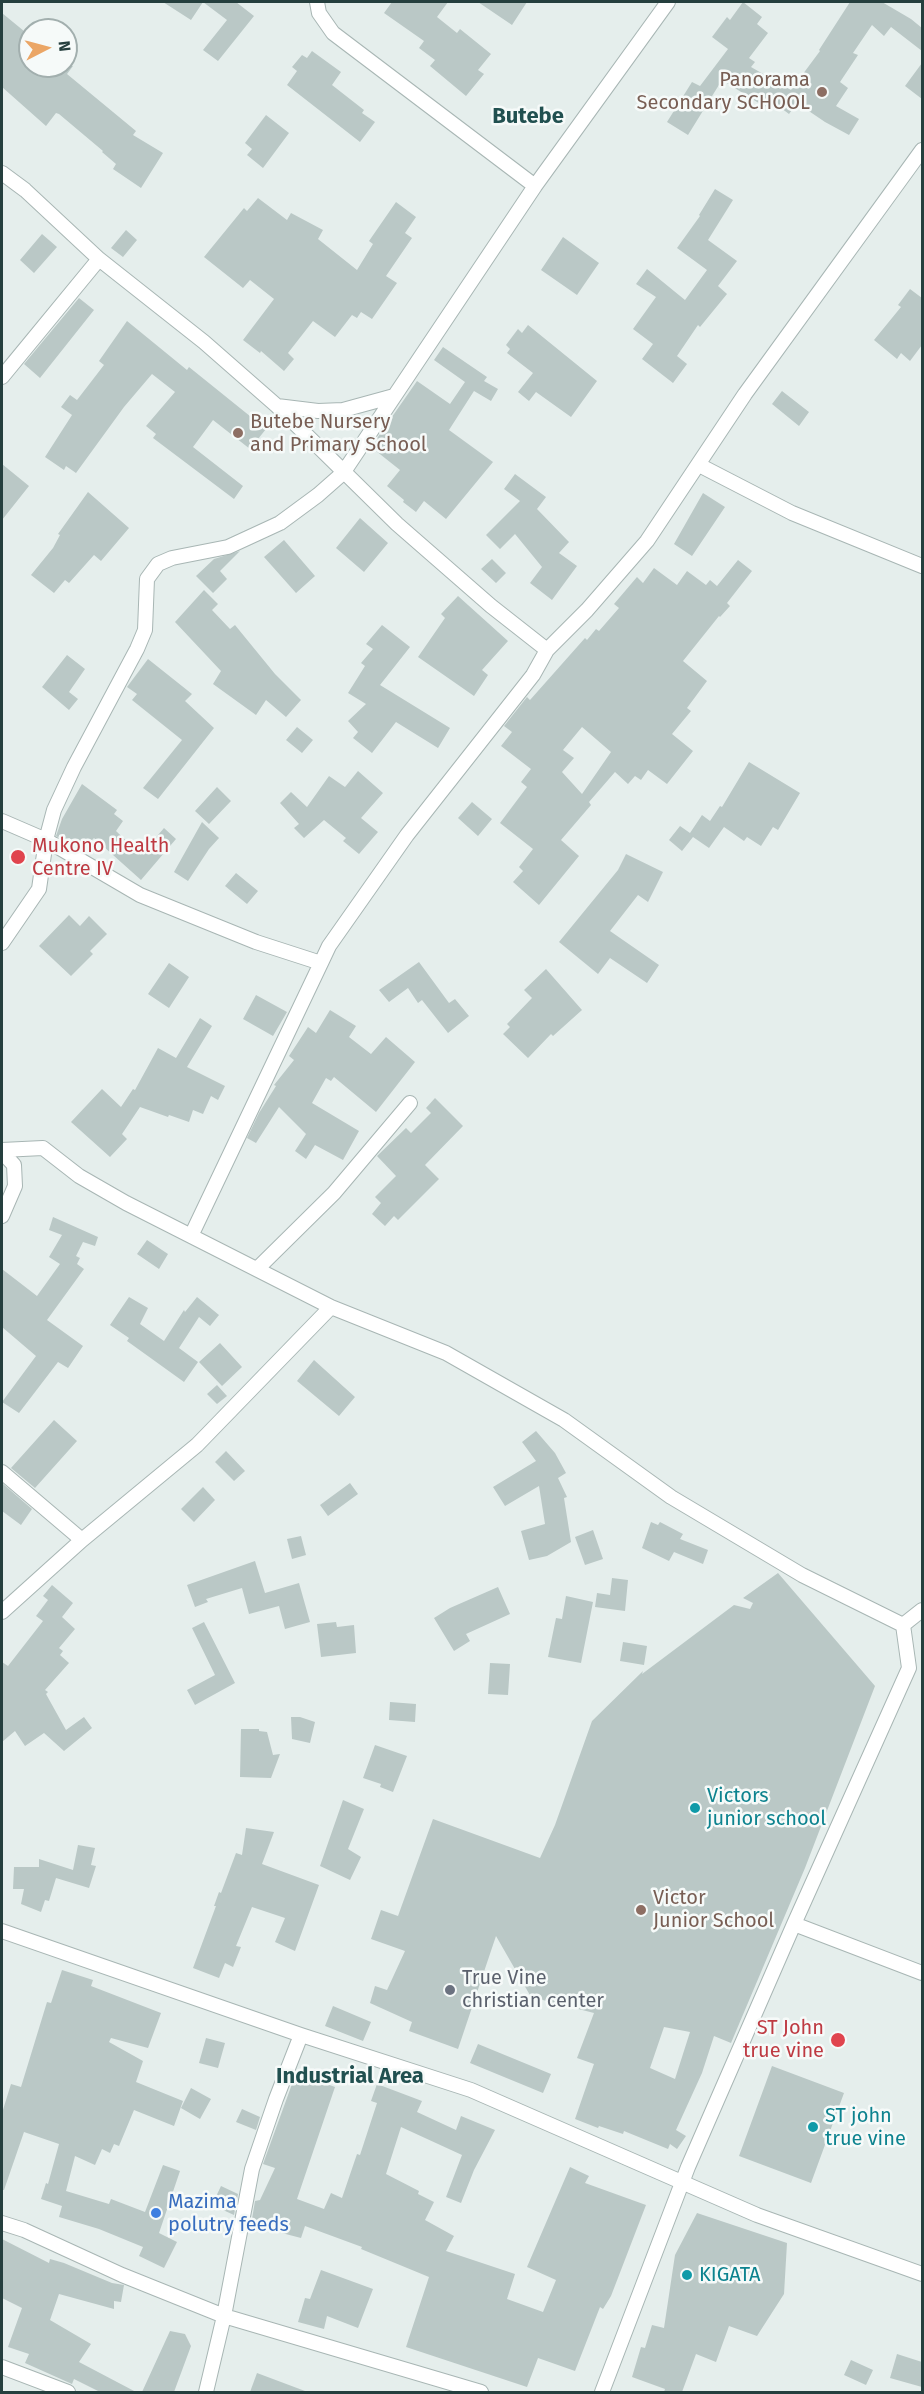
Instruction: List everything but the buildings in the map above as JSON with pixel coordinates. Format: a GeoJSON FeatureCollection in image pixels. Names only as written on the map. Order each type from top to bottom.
{"type":"FeatureCollection","features":[{"type":"Feature","properties":{"kind":"street"},"geometry":{"type":"LineString","coordinates":[[317,2],[319,13],[333,33],[535,186]]}},
{"type":"Feature","properties":{"kind":"street"},"geometry":{"type":"LineString","coordinates":[[2,943],[39,889],[46,840],[54,810],[145,630],[147,579],[158,564],[172,558],[228,547],[280,523],[343,473],[535,186],[668,2]]}},
{"type":"Feature","properties":{"kind":"street"},"geometry":{"type":"LineString","coordinates":[[191,1236],[329,946],[407,835],[533,675],[547,650],[587,610],[647,541],[745,394],[922,150]]}},
{"type":"Feature","properties":{"kind":"street"},"geometry":{"type":"LineString","coordinates":[[2,172],[25,190],[99,259],[204,342],[277,406],[397,524],[490,606],[547,650]]}},
{"type":"Feature","properties":{"kind":"street"},"geometry":{"type":"LineString","coordinates":[[2,377],[99,259]]}},
{"type":"Feature","properties":{"kind":"street"},"geometry":{"type":"LineString","coordinates":[[277,406],[318,411],[342,410],[394,396]]}},
{"type":"Feature","properties":{"kind":"street"},"geometry":{"type":"LineString","coordinates":[[699,465],[792,513],[922,566]]}},
{"type":"Feature","properties":{"kind":"street"},"geometry":{"type":"LineString","coordinates":[[2,821],[46,840],[140,895],[256,942],[321,963]]}},
{"type":"Feature","properties":{"kind":"street"},"geometry":{"type":"LineString","coordinates":[[257,1269],[334,1193],[410,1103]]}},
{"type":"Feature","properties":{"kind":"street"},"geometry":{"type":"LineString","coordinates":[[2,1151],[43,1148],[79,1176],[126,1203],[330,1307],[446,1353],[564,1420],[671,1497],[721,1527],[802,1575],[903,1625]]}},
{"type":"Feature","properties":{"kind":"street"},"geometry":{"type":"LineString","coordinates":[[2,1151],[14,1165],[15,1186],[2,1216]]}},
{"type":"Feature","properties":{"kind":"street"},"geometry":{"type":"LineString","coordinates":[[2,1612],[82,1540],[197,1445],[330,1307]]}},
{"type":"Feature","properties":{"kind":"street"},"geometry":{"type":"LineString","coordinates":[[2,1472],[82,1540]]}},
{"type":"Feature","properties":{"kind":"street"},"geometry":{"type":"LineString","coordinates":[[903,1625],[922,1610]]}},
{"type":"Feature","properties":{"kind":"street"},"geometry":{"type":"LineString","coordinates":[[602,2392],[681,2184],[909,1668],[903,1625]]}},
{"type":"Feature","properties":{"kind":"street"},"geometry":{"type":"LineString","coordinates":[[794,1924],[922,1974]]}},
{"type":"Feature","properties":{"kind":"street"},"geometry":{"type":"LineString","coordinates":[[2,1931],[301,2035],[471,2090],[681,2184],[757,2215],[922,2274]]}},
{"type":"Feature","properties":{"kind":"street"},"geometry":{"type":"LineString","coordinates":[[206,2392],[224,2316],[252,2169],[276,2098],[301,2035]]}},
{"type":"Feature","properties":{"kind":"street"},"geometry":{"type":"LineString","coordinates":[[2,2223],[24,2230],[122,2275],[224,2316],[481,2392]]}},
{"type":"Feature","properties":{"kind":"street"},"geometry":{"type":"LineString","coordinates":[[2,2367],[68,2392]]}},
{"type":"Feature","properties":{"kind":"place","name":"Panorama Secondary SCHOOL"},"geometry":{"type":"Point","coordinates":[822,92]}},
{"type":"Feature","properties":{"kind":"place","name":"Butebe Nursery and Primary School"},"geometry":{"type":"Point","coordinates":[238,433]}},
{"type":"Feature","properties":{"kind":"place","name":"Mukono Health Centre IV"},"geometry":{"type":"Point","coordinates":[18,857]}},
{"type":"Feature","properties":{"kind":"place","name":"Victors junior school"},"geometry":{"type":"Point","coordinates":[695,1808]}},
{"type":"Feature","properties":{"kind":"place","name":"Victor Junior School"},"geometry":{"type":"Point","coordinates":[641,1910]}},
{"type":"Feature","properties":{"kind":"place","name":"True Vine christian center"},"geometry":{"type":"Point","coordinates":[450,1990]}},
{"type":"Feature","properties":{"kind":"place","name":"ST John true vine"},"geometry":{"type":"Point","coordinates":[838,2040]}},
{"type":"Feature","properties":{"kind":"place","name":"ST john true vine"},"geometry":{"type":"Point","coordinates":[813,2127]}},
{"type":"Feature","properties":{"kind":"place","name":"Mazima polutry feeds"},"geometry":{"type":"Point","coordinates":[156,2213]}},
{"type":"Feature","properties":{"kind":"place","name":"KIGATA"},"geometry":{"type":"Point","coordinates":[687,2275]}},
{"type":"Feature","properties":{"kind":"district","name":"Butebe"},"geometry":{"type":"Point","coordinates":[528,117]}},
{"type":"Feature","properties":{"kind":"district","name":"Industrial Area"},"geometry":{"type":"Point","coordinates":[350,2077]}}]}
